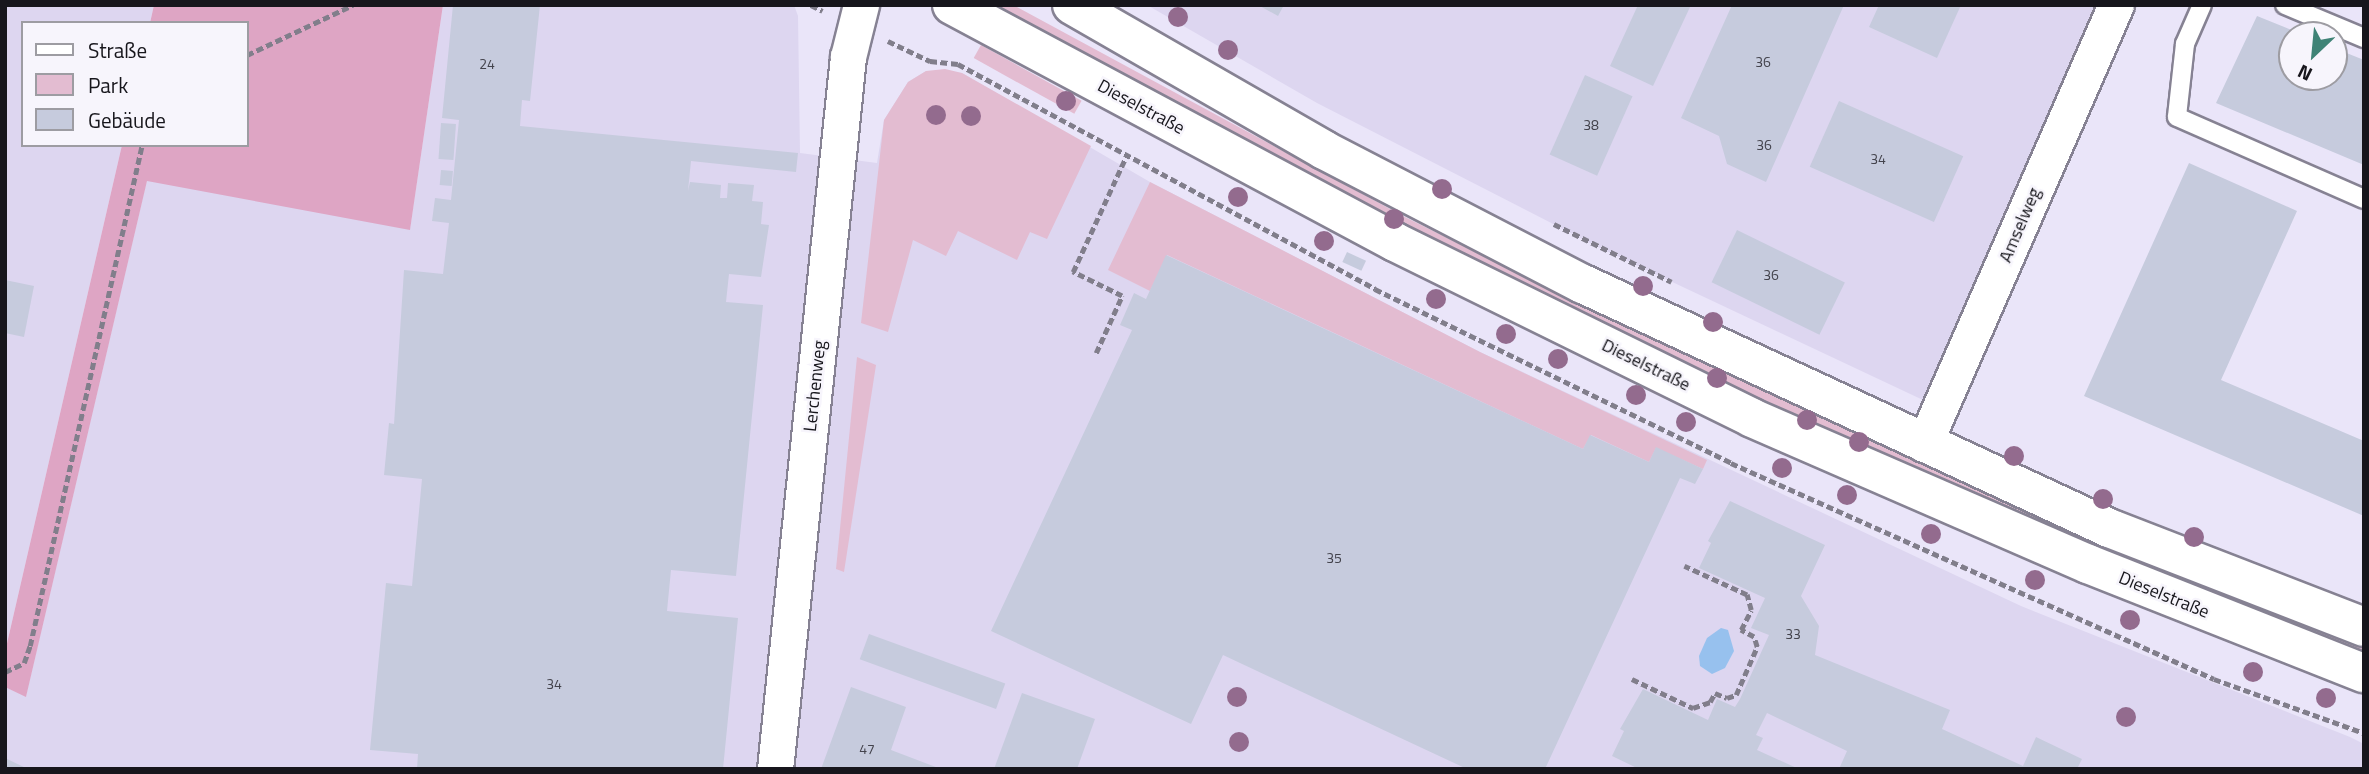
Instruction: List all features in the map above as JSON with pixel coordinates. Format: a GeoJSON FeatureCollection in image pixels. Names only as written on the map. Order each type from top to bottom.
{"type":"FeatureCollection","features":[{"type":"Feature","properties":{"kind":"main road","name":"Dieselstraße"},"geometry":{"type":"LineString","coordinates":[[952,5],[1395,242],[1752,418],[2100,569],[2364,673]]}},
{"type":"Feature","properties":{"kind":"main road"},"geometry":{"type":"LineString","coordinates":[[1072,5],[1324,150],[1476,230],[1924,444],[2127,536],[2364,627]]}},
{"type":"Feature","properties":{"kind":"street","name":"Amselweg"},"geometry":{"type":"LineString","coordinates":[[1924,444],[2116,5]]}},
{"type":"Feature","properties":{"kind":"street","name":"Lerchenweg"},"geometry":{"type":"LineString","coordinates":[[775,769],[848,57],[860,16]]}},
{"type":"Feature","properties":{"kind":"lane"},"geometry":{"type":"LineString","coordinates":[[2202,5],[2185,44],[2177,117],[2364,199]]}},
{"type":"Feature","properties":{"kind":"lane"},"geometry":{"type":"LineString","coordinates":[[2285,5],[2364,38]]}},
{"type":"Feature","properties":{"kind":"path"},"geometry":{"type":"LineString","coordinates":[[248,55],[353,5]]}},
{"type":"Feature","properties":{"kind":"path"},"geometry":{"type":"LineString","coordinates":[[811,5],[860,16],[930,61],[958,64],[1375,289],[1731,463],[2202,674],[2362,730]]}},
{"type":"Feature","properties":{"kind":"path"},"geometry":{"type":"LineString","coordinates":[[5,672],[24,663],[30,646],[142,147]]}},
{"type":"Feature","properties":{"kind":"path"},"geometry":{"type":"LineString","coordinates":[[1096,353],[1122,296],[1073,272],[1126,157]]}},
{"type":"Feature","properties":{"kind":"path"},"geometry":{"type":"LineString","coordinates":[[1551,223],[1676,283]]}},
{"type":"Feature","properties":{"kind":"path"},"geometry":{"type":"LineString","coordinates":[[1632,679],[1693,708],[1710,702],[1715,693],[1727,698],[1736,695],[1757,648],[1754,637],[1741,630],[1751,610],[1747,595],[1684,566]]}},
{"type":"Feature","properties":{"kind":"shaded area"},"geometry":{"type":"Polygon","coordinates":[[[5,5],[154,5],[150,21],[21,21],[21,147],[122,147],[5,652],[5,5]]]}},
{"type":"Feature","properties":{"kind":"shaded area"},"geometry":{"type":"Polygon","coordinates":[[[154,5],[443,5],[410,230],[147,181],[26,697],[5,687],[5,652],[122,147],[248,147],[248,21],[150,21],[154,5]]]}},
{"type":"Feature","properties":{"kind":"shaded area"},"geometry":{"type":"Polygon","coordinates":[[[443,5],[794,5],[798,16],[800,153],[877,163],[884,120],[908,82],[926,71],[962,73],[1150,182],[1480,352],[2021,606],[2350,737],[2364,744],[2364,769],[5,769],[5,687],[26,696],[147,180],[410,229],[443,5]]]}},
{"type":"Feature","properties":{"kind":"shaded area"},"geometry":{"type":"Polygon","coordinates":[[[1147,5],[2116,5],[1940,408],[1598,247],[1317,103],[1147,5]]]}},
{"type":"Feature","properties":{"kind":"green space"},"geometry":{"type":"Polygon","coordinates":[[[990,5],[1013,5],[1405,217],[1655,341],[2137,561],[2364,649],[2364,662],[1625,344],[990,5]]]}},
{"type":"Feature","properties":{"kind":"green space"},"geometry":{"type":"Polygon","coordinates":[[[981,45],[1082,101],[1074,114],[974,58],[981,45]]]}},
{"type":"Feature","properties":{"kind":"green space"},"geometry":{"type":"Polygon","coordinates":[[[945,69],[962,73],[1091,146],[1047,239],[1030,232],[1017,260],[958,231],[946,256],[913,240],[888,332],[861,323],[884,120],[908,82],[926,71],[945,69]]]}},
{"type":"Feature","properties":{"kind":"green space"},"geometry":{"type":"Polygon","coordinates":[[[1150,182],[1480,352],[1707,460],[1703,469],[1656,448],[1649,462],[1591,435],[1583,449],[1167,255],[1150,291],[1108,270],[1150,182]]]}},
{"type":"Feature","properties":{"kind":"green space"},"geometry":{"type":"Polygon","coordinates":[[[857,357],[876,365],[844,572],[836,569],[857,357]]]}},
{"type":"Feature","properties":{"kind":"water"},"geometry":{"type":"Polygon","coordinates":[[[1721,628],[1728,630],[1734,651],[1725,668],[1712,674],[1700,666],[1699,656],[1707,638],[1721,628]]]}},
{"type":"Feature","properties":{"kind":"building"},"geometry":{"type":"Polygon","coordinates":[[[453,5],[540,5],[530,101],[522,100],[520,126],[798,153],[796,172],[691,161],[688,191],[690,182],[721,185],[720,198],[727,198],[728,183],[754,185],[752,201],[763,202],[761,224],[769,225],[761,277],[729,274],[726,302],[763,305],[736,576],[671,570],[667,611],[738,618],[723,769],[417,769],[418,754],[370,750],[386,583],[412,586],[422,479],[384,475],[389,423],[394,424],[404,270],[443,274],[449,223],[432,221],[435,198],[451,200],[459,120],[442,118],[453,5]]]}},
{"type":"Feature","properties":{"kind":"building"},"geometry":{"type":"Polygon","coordinates":[[[1258,5],[1284,5],[1278,16],[1258,5]]]}},
{"type":"Feature","properties":{"kind":"building"},"geometry":{"type":"Polygon","coordinates":[[[1638,5],[1691,5],[1653,86],[1610,66],[1638,5]]]}},
{"type":"Feature","properties":{"kind":"building"},"geometry":{"type":"Polygon","coordinates":[[[1732,5],[1844,5],[1766,182],[1727,164],[1719,136],[1681,118],[1732,5]]]}},
{"type":"Feature","properties":{"kind":"building"},"geometry":{"type":"Polygon","coordinates":[[[1879,5],[1961,5],[1937,58],[1869,27],[1879,5]]]}},
{"type":"Feature","properties":{"kind":"building"},"geometry":{"type":"Polygon","coordinates":[[[2257,16],[2278,24],[2278,91],[2348,91],[2348,54],[2364,60],[2364,165],[2216,103],[2257,16]]]}},
{"type":"Feature","properties":{"kind":"building"},"geometry":{"type":"Polygon","coordinates":[[[1585,75],[1633,96],[1597,176],[1550,154],[1585,75]]]}},
{"type":"Feature","properties":{"kind":"building"},"geometry":{"type":"Polygon","coordinates":[[[1839,101],[1963,156],[1934,222],[1810,167],[1839,101]]]}},
{"type":"Feature","properties":{"kind":"building"},"geometry":{"type":"Polygon","coordinates":[[[441,123],[456,124],[453,160],[438,159],[441,123]]]}},
{"type":"Feature","properties":{"kind":"building"},"geometry":{"type":"Polygon","coordinates":[[[2189,163],[2297,211],[2221,380],[2364,441],[2364,516],[2084,396],[2189,163]]]}},
{"type":"Feature","properties":{"kind":"building"},"geometry":{"type":"Polygon","coordinates":[[[441,170],[453,171],[452,186],[440,185],[441,170]]]}},
{"type":"Feature","properties":{"kind":"building"},"geometry":{"type":"Polygon","coordinates":[[[1737,230],[1845,283],[1819,335],[1712,282],[1737,230]]]}},
{"type":"Feature","properties":{"kind":"building"},"geometry":{"type":"Polygon","coordinates":[[[1347,252],[1366,261],[1361,271],[1342,262],[1347,252]]]}},
{"type":"Feature","properties":{"kind":"building"},"geometry":{"type":"Polygon","coordinates":[[[1166,255],[1583,449],[1590,435],[1649,462],[1656,447],[1703,469],[1695,484],[1680,478],[1545,769],[1467,769],[1223,655],[1191,724],[991,631],[1132,330],[1120,325],[1134,293],[1146,299],[1166,255]]]}},
{"type":"Feature","properties":{"kind":"building"},"geometry":{"type":"Polygon","coordinates":[[[5,280],[34,286],[24,337],[5,333],[5,280]]]}},
{"type":"Feature","properties":{"kind":"building"},"geometry":{"type":"Polygon","coordinates":[[[1730,501],[1825,545],[1801,596],[1819,626],[1815,655],[1950,710],[1942,729],[2023,766],[2036,737],[2082,759],[2077,769],[1839,769],[1847,751],[1767,713],[1756,735],[1763,738],[1757,750],[1799,769],[1639,769],[1612,756],[1624,731],[1620,729],[1643,689],[1708,720],[1717,699],[1735,707],[1740,699],[1769,635],[1751,628],[1765,598],[1699,568],[1711,543],[1708,541],[1730,501]]]}},
{"type":"Feature","properties":{"kind":"building"},"geometry":{"type":"Polygon","coordinates":[[[869,634],[1005,684],[996,709],[860,659],[869,634]]]}},
{"type":"Feature","properties":{"kind":"building"},"geometry":{"type":"Polygon","coordinates":[[[851,687],[906,707],[891,750],[941,769],[821,769],[851,687]]]}},
{"type":"Feature","properties":{"kind":"building"},"geometry":{"type":"Polygon","coordinates":[[[1022,693],[1095,719],[1077,769],[994,769],[1022,693]]]}},
{"type":"Feature","properties":{"kind":"building"},"geometry":{"type":"Polygon","coordinates":[[[5,758],[28,769],[5,769],[5,758]]]}}]}
